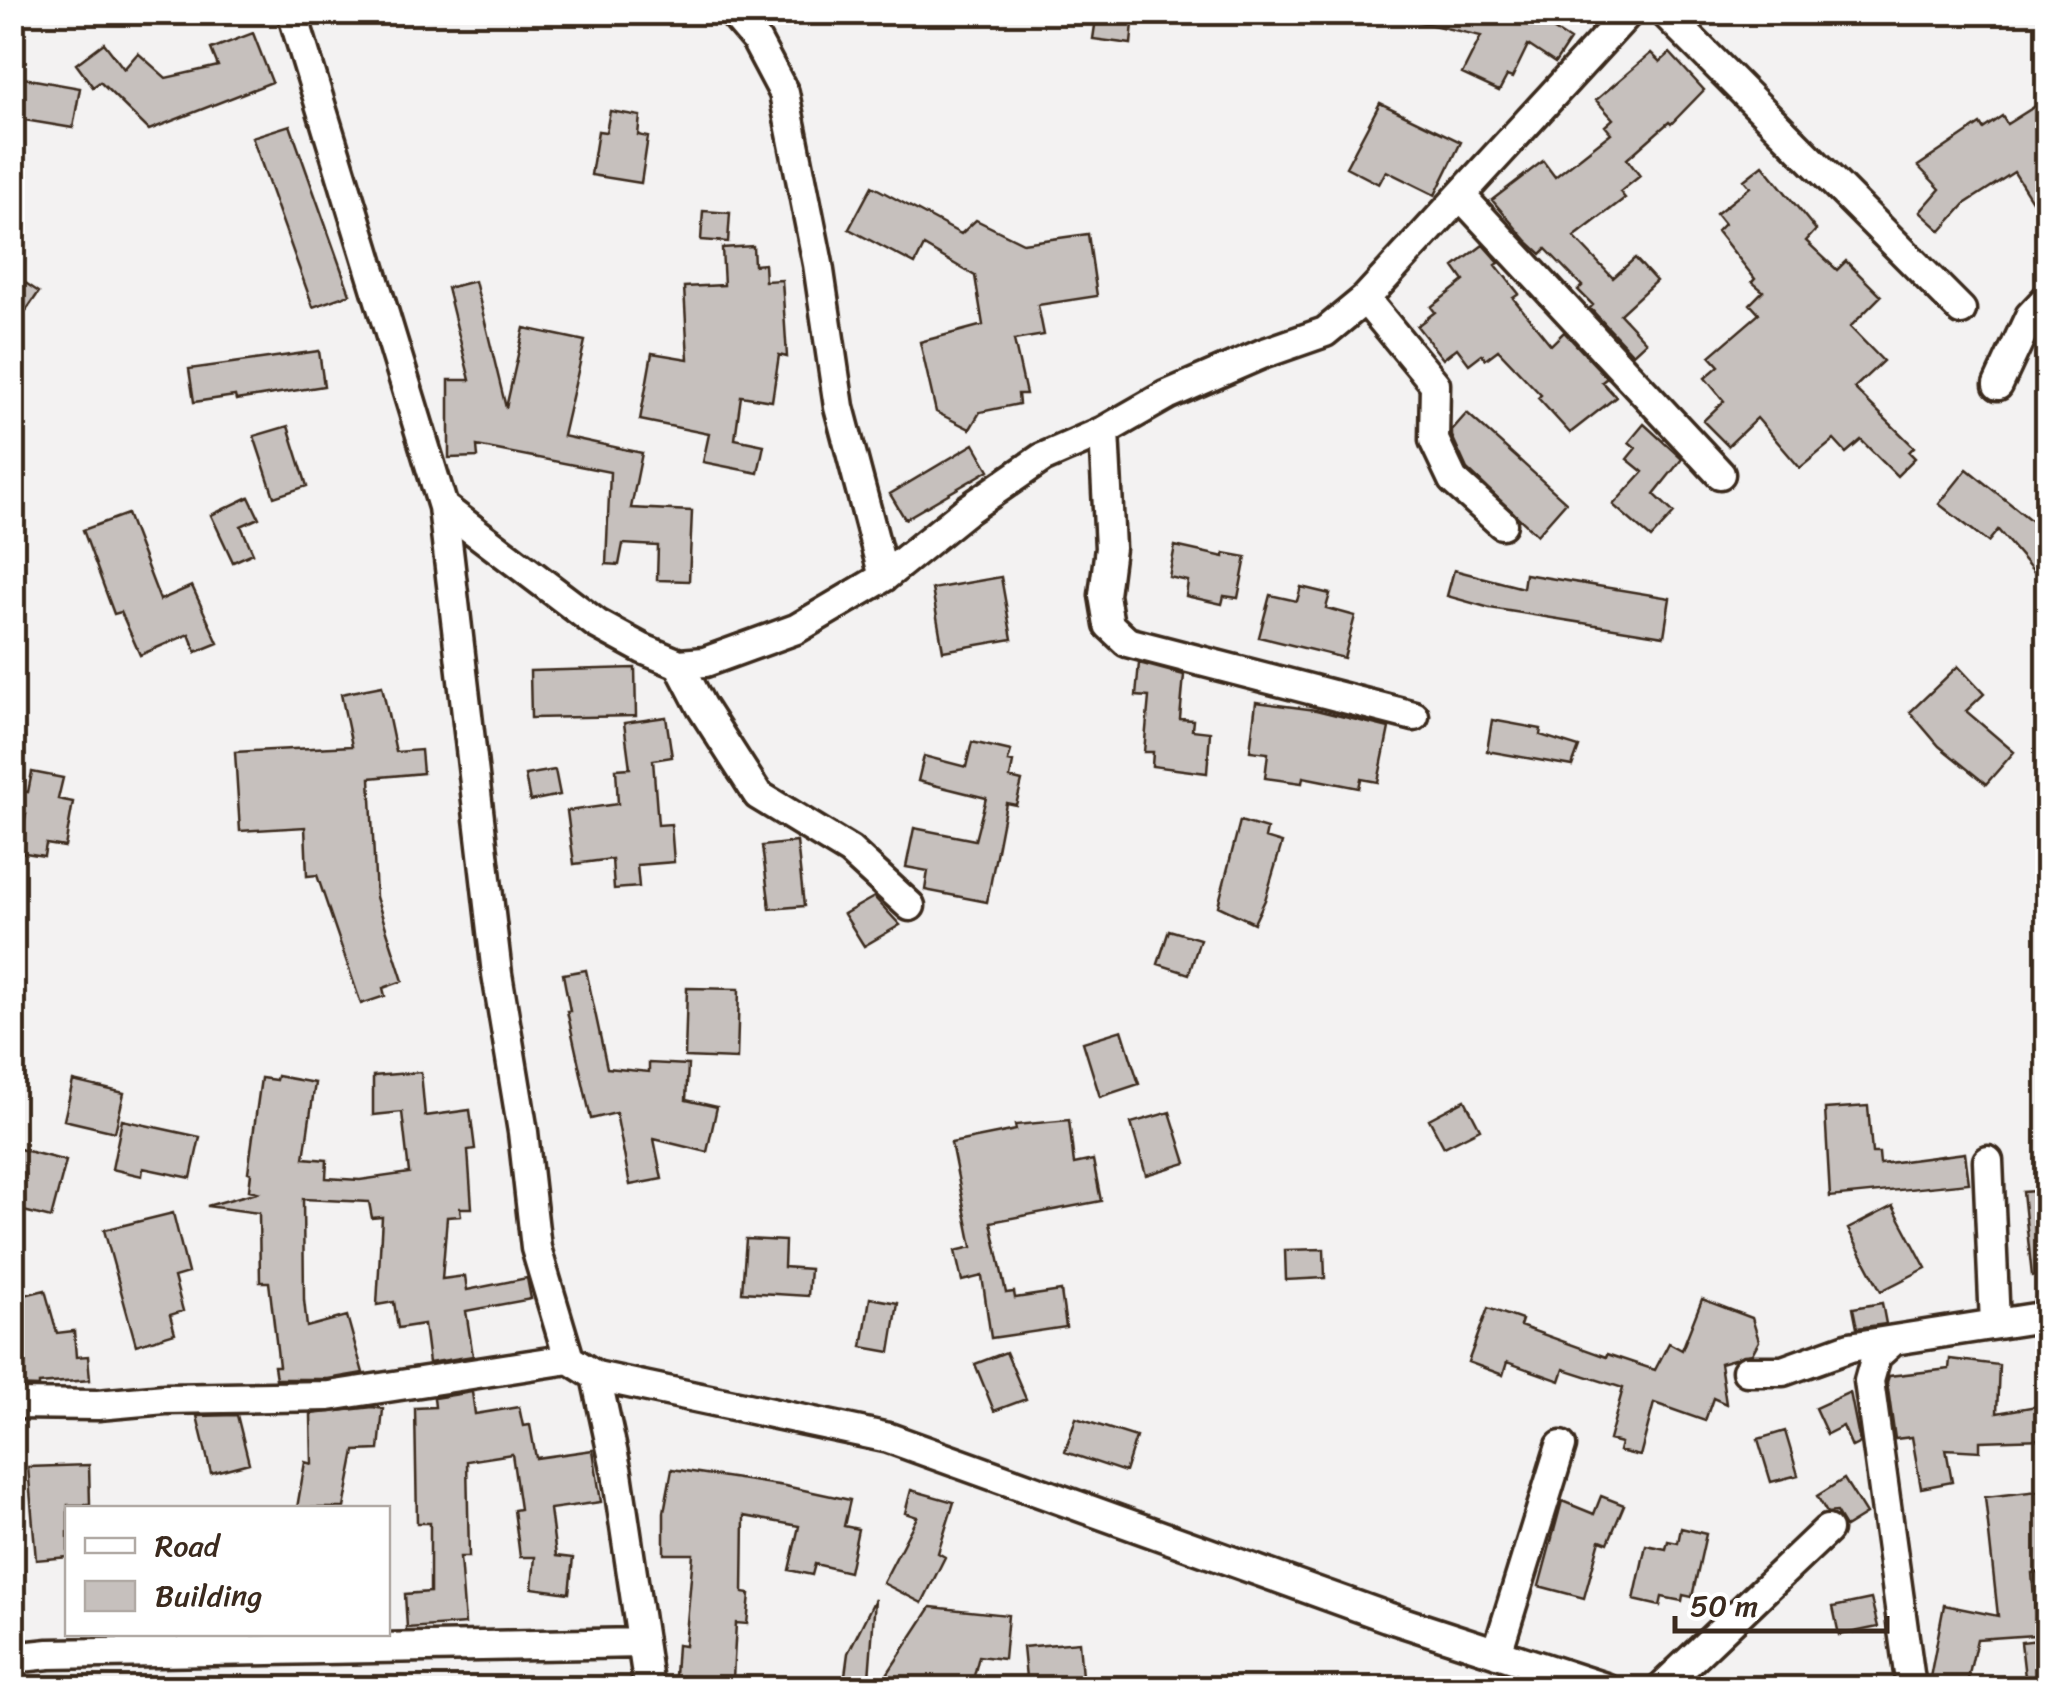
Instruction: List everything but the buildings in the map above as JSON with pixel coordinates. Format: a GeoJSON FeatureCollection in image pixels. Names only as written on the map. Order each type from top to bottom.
{"type":"FeatureCollection","features":[{"type":"Feature","properties":{"kind":"street"},"geometry":{"type":"LineString","coordinates":[[292,12],[443,507],[497,974],[536,1248],[568,1359],[596,1376],[889,1438],[1368,1610],[1605,1688]]}},
{"type":"Feature","properties":{"kind":"street"},"geometry":{"type":"LineString","coordinates":[[732,12],[756,40],[784,93],[818,264],[839,407],[884,577]]}},
{"type":"Feature","properties":{"kind":"street"},"geometry":{"type":"LineString","coordinates":[[443,507],[596,624],[643,650],[679,664],[706,662],[796,629],[884,577],[1010,478],[1042,458],[1104,431],[1167,395],[1325,332],[1365,299],[1629,12]]}},
{"type":"Feature","properties":{"kind":"street"},"geometry":{"type":"LineString","coordinates":[[1664,12],[1961,310]]}},
{"type":"Feature","properties":{"kind":"street"},"geometry":{"type":"LineString","coordinates":[[1461,196],[1720,474]]}},
{"type":"Feature","properties":{"kind":"street"},"geometry":{"type":"LineString","coordinates":[[1998,385],[2030,316],[2048,297]]}},
{"type":"Feature","properties":{"kind":"street"},"geometry":{"type":"LineString","coordinates":[[1365,299],[1435,384],[1434,440],[1452,480],[1502,524]]}},
{"type":"Feature","properties":{"kind":"street"},"geometry":{"type":"LineString","coordinates":[[1104,431],[1110,548],[1104,595],[1109,625],[1128,642],[1414,716]]}},
{"type":"Feature","properties":{"kind":"street"},"geometry":{"type":"LineString","coordinates":[[679,664],[758,796],[850,852],[910,906]]}},
{"type":"Feature","properties":{"kind":"street"},"geometry":{"type":"LineString","coordinates":[[1988,1161],[1995,1324]]}},
{"type":"Feature","properties":{"kind":"street"},"geometry":{"type":"LineString","coordinates":[[1748,1371],[1783,1371],[1850,1347],[2048,1316]]}},
{"type":"Feature","properties":{"kind":"street"},"geometry":{"type":"LineString","coordinates":[[1894,1340],[1876,1356],[1869,1381],[1911,1688]]}},
{"type":"Feature","properties":{"kind":"street"},"geometry":{"type":"LineString","coordinates":[[12,1404],[98,1405],[165,1399],[329,1396],[568,1359]]}},
{"type":"Feature","properties":{"kind":"street"},"geometry":{"type":"LineString","coordinates":[[596,1376],[616,1473],[648,1688]]}},
{"type":"Feature","properties":{"kind":"street"},"geometry":{"type":"LineString","coordinates":[[1497,1653],[1561,1446]]}},
{"type":"Feature","properties":{"kind":"street"},"geometry":{"type":"LineString","coordinates":[[1661,1688],[1827,1530]]}},
{"type":"Feature","properties":{"kind":"street"},"geometry":{"type":"LineString","coordinates":[[12,1658],[364,1646],[642,1643]]}}]}
